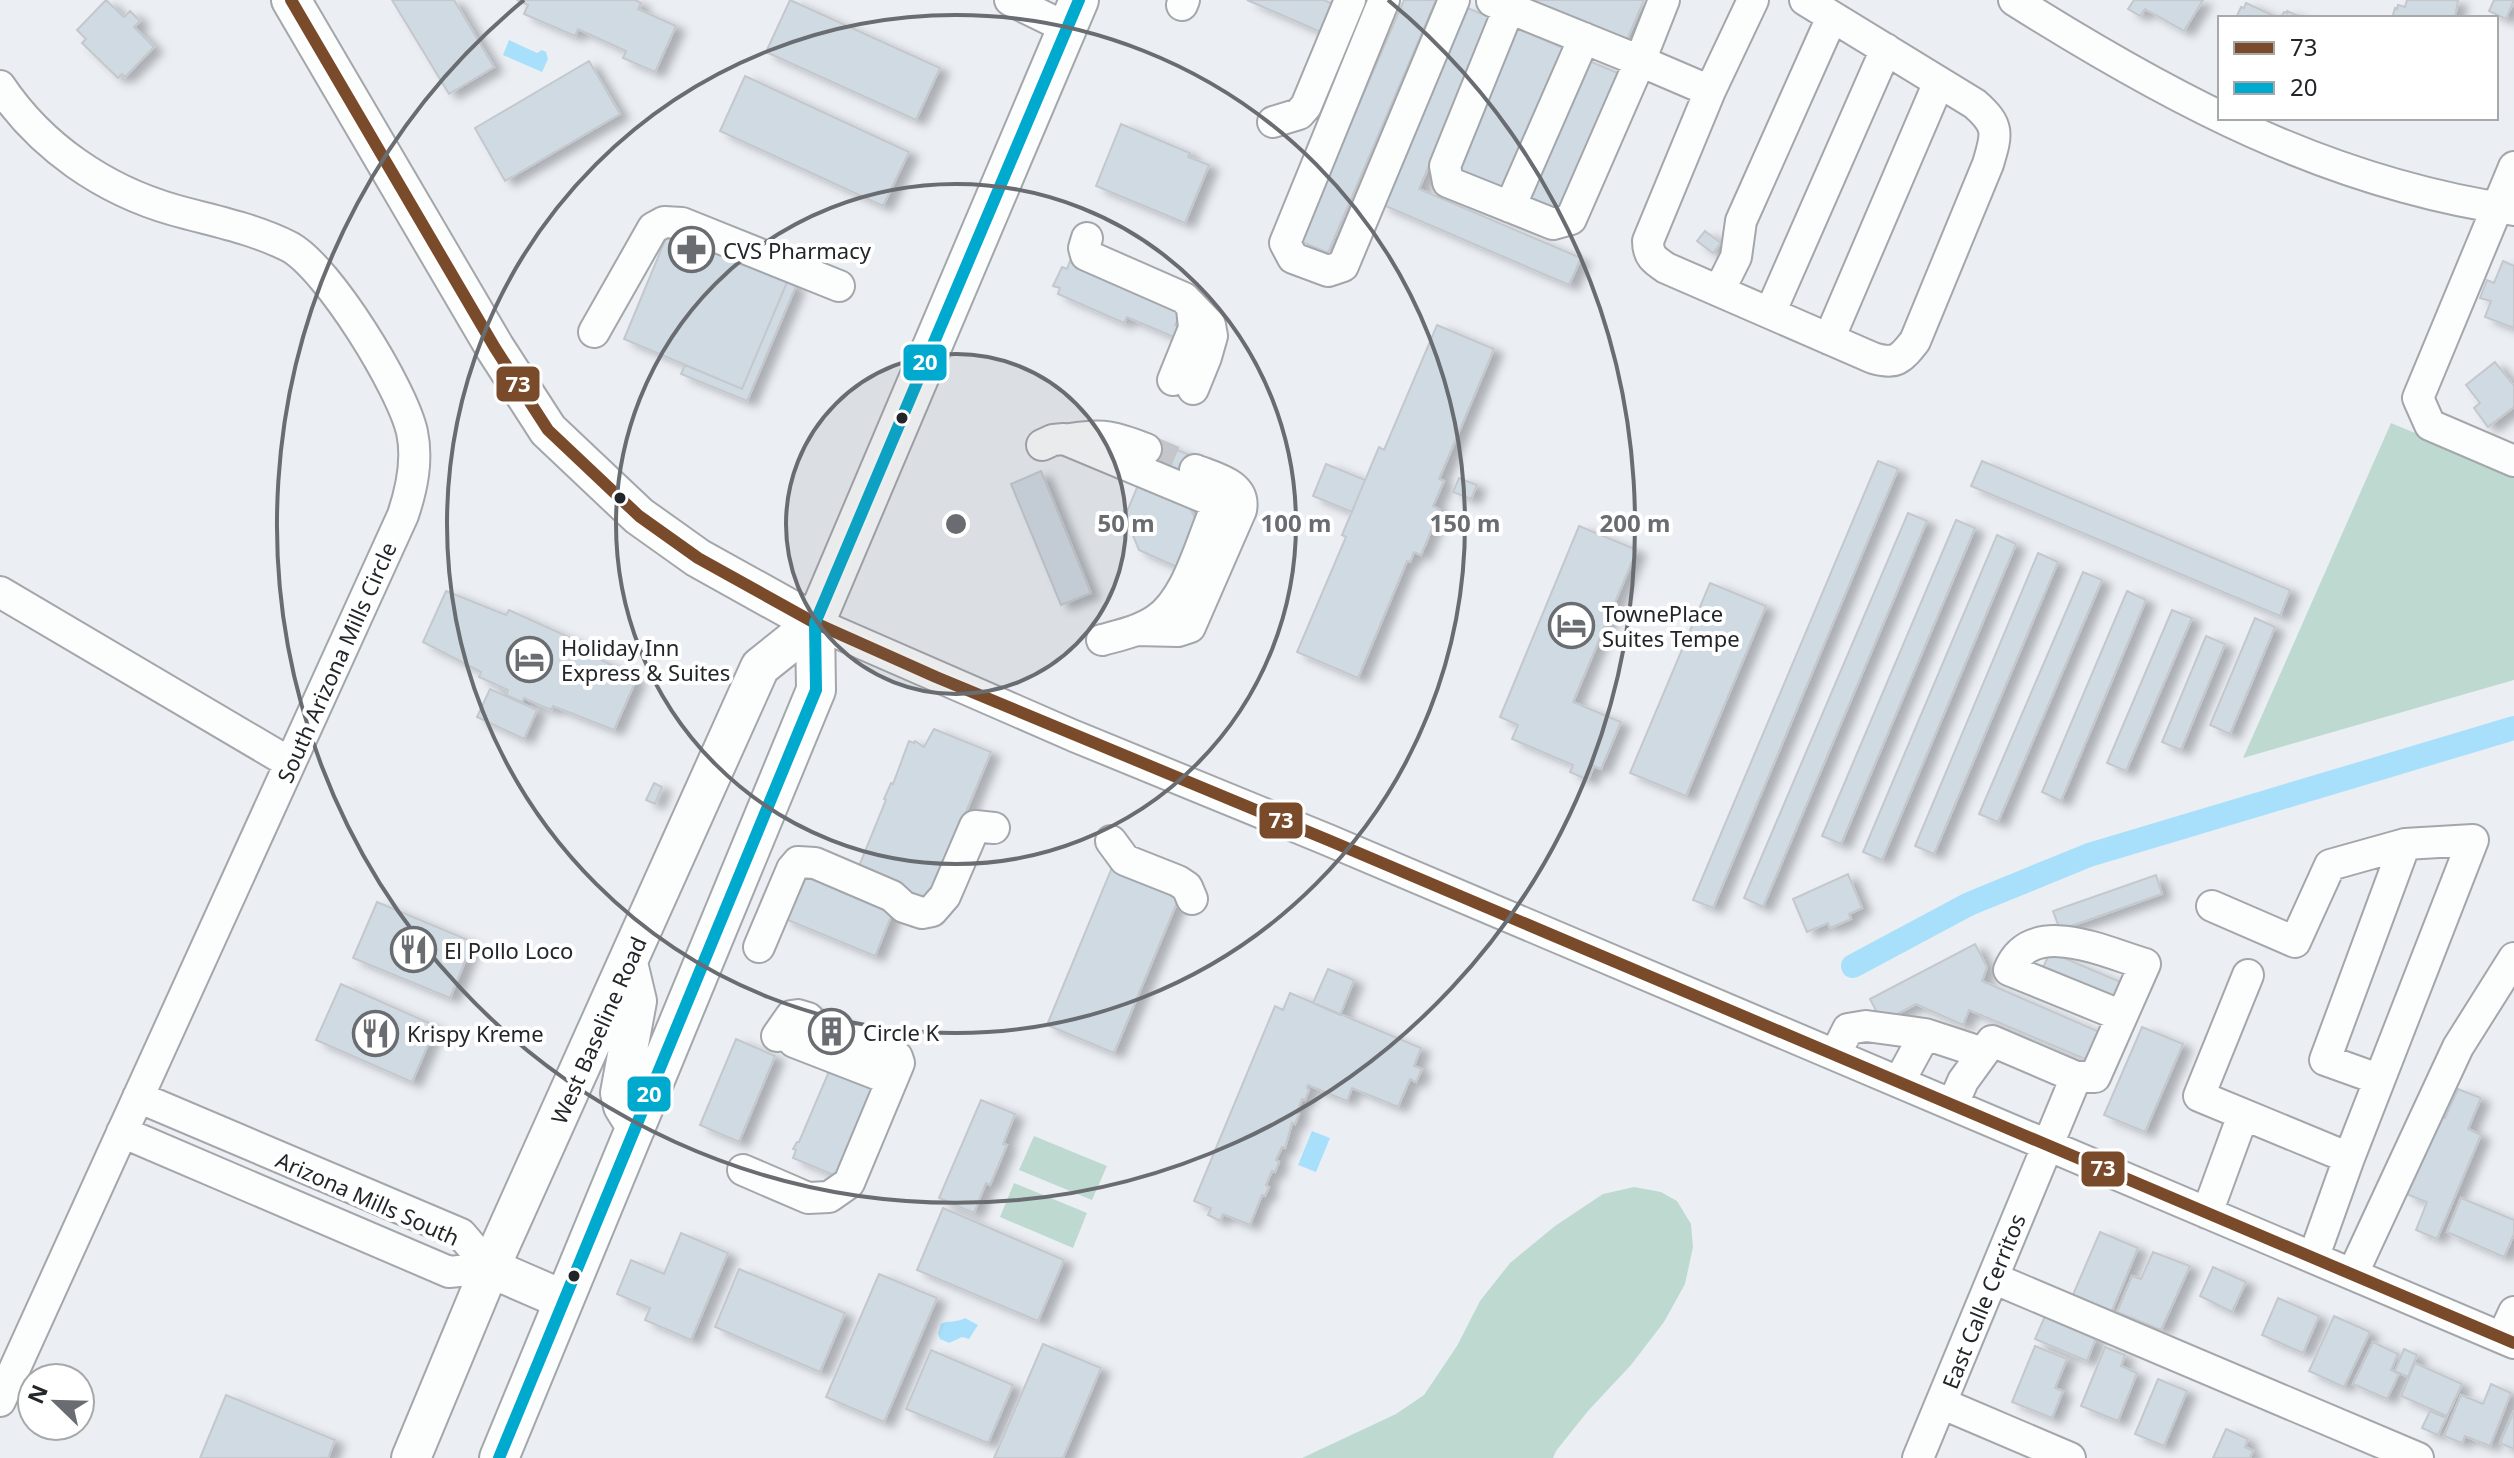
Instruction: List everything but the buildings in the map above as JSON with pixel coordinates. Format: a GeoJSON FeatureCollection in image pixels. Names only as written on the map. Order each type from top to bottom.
{"type":"FeatureCollection","features":[{"type":"Feature","properties":{"kind":"main road"},"geometry":{"type":"LineString","coordinates":[[291,0],[488,336],[548,430],[639,516],[698,558],[815,623]]}},
{"type":"Feature","properties":{"kind":"main road","name":"West Baseline Road"},"geometry":{"type":"LineString","coordinates":[[499,1458],[816,690],[815,623],[1073,14]]}},
{"type":"Feature","properties":{"kind":"main road","name":"West Baseline Road"},"geometry":{"type":"LineString","coordinates":[[411,1458],[490,1268],[760,667],[815,623]]}},
{"type":"Feature","properties":{"kind":"main road"},"geometry":{"type":"LineString","coordinates":[[628,963],[637,1001],[620,1093],[623,1106],[636,1127]]}},
{"type":"Feature","properties":{"kind":"main road"},"geometry":{"type":"LineString","coordinates":[[490,1268],[564,1300]]}},
{"type":"Feature","properties":{"kind":"street"},"geometry":{"type":"LineString","coordinates":[[1010,0],[1073,14]]}},
{"type":"Feature","properties":{"kind":"street"},"geometry":{"type":"LineString","coordinates":[[1273,122],[1299,114],[1306,106],[1350,0]]}},
{"type":"Feature","properties":{"kind":"street"},"geometry":{"type":"LineString","coordinates":[[1384,0],[1285,243],[1293,258],[1328,271],[1343,266],[1454,0]]}},
{"type":"Feature","properties":{"kind":"street"},"geometry":{"type":"LineString","coordinates":[[1664,0],[1640,61],[1571,219],[1553,224],[1448,182],[1445,166],[1499,4],[1640,61],[1710,91]]}},
{"type":"Feature","properties":{"kind":"street"},"geometry":{"type":"LineString","coordinates":[[1753,0],[1710,91],[1648,241],[1648,251],[1653,260],[1666,268],[1886,362],[1897,360],[1915,341],[1988,164],[1996,139],[1994,124],[1975,104],[1805,0]]}},
{"type":"Feature","properties":{"kind":"street"},"geometry":{"type":"LineString","coordinates":[[2014,0],[2129,71],[2218,118]]}},
{"type":"Feature","properties":{"kind":"street"},"geometry":{"type":"LineString","coordinates":[[1719,291],[1736,257],[1741,221],[1832,17]]}},
{"type":"Feature","properties":{"kind":"street"},"geometry":{"type":"LineString","coordinates":[[1510,207],[1584,38]]}},
{"type":"Feature","properties":{"kind":"street"},"geometry":{"type":"LineString","coordinates":[[1770,313],[1886,49]]}},
{"type":"Feature","properties":{"kind":"street"},"geometry":{"type":"LineString","coordinates":[[1829,339],[1939,82]]}},
{"type":"Feature","properties":{"kind":"street","name":"South Arizona Mills Circle"},"geometry":{"type":"LineString","coordinates":[[0,86],[47,141],[115,188],[173,210],[236,225],[292,248],[332,286],[396,390],[412,433],[415,456],[403,515],[0,1401]]}},
{"type":"Feature","properties":{"kind":"street"},"geometry":{"type":"LineString","coordinates":[[2222,120],[2389,185],[2505,209]]}},
{"type":"Feature","properties":{"kind":"street"},"geometry":{"type":"LineString","coordinates":[[2514,167],[2505,209],[2418,398],[2430,425],[2514,461]]}},
{"type":"Feature","properties":{"kind":"street"},"geometry":{"type":"LineString","coordinates":[[594,332],[653,228],[664,222],[682,223],[839,286]]}},
{"type":"Feature","properties":{"kind":"street"},"geometry":{"type":"LineString","coordinates":[[1087,238],[1084,248],[1086,255],[1184,298],[1210,325],[1212,336],[1206,357],[1183,384]]}},
{"type":"Feature","properties":{"kind":"street"},"geometry":{"type":"LineString","coordinates":[[1102,640],[1136,630],[1168,611],[1179,597],[1213,515],[1213,506],[1208,499],[1053,442],[1099,435],[1146,449]]}},
{"type":"Feature","properties":{"kind":"street"},"geometry":{"type":"LineString","coordinates":[[1136,630],[1178,631],[1190,627],[1241,510],[1243,500],[1238,490],[1195,470]]}},
{"type":"Feature","properties":{"kind":"street"},"geometry":{"type":"LineString","coordinates":[[3,601],[290,763]]}},
{"type":"Feature","properties":{"kind":"street"},"geometry":{"type":"LineString","coordinates":[[815,623],[1074,736],[1328,840],[2207,1213],[2353,1273],[2510,1331]]}},
{"type":"Feature","properties":{"kind":"street"},"geometry":{"type":"LineString","coordinates":[[759,947],[792,869],[798,862],[815,863],[892,896],[904,907],[922,913],[932,911],[945,896],[975,826],[994,828]]}},
{"type":"Feature","properties":{"kind":"street"},"geometry":{"type":"LineString","coordinates":[[2212,906],[2295,942],[2330,865],[2405,844],[2473,840],[2378,1079],[2314,1256]]}},
{"type":"Feature","properties":{"kind":"street"},"geometry":{"type":"LineString","coordinates":[[1111,841],[1125,860],[1178,881],[1187,887],[1192,899]]}},
{"type":"Feature","properties":{"kind":"street"},"geometry":{"type":"LineString","coordinates":[[2378,1079],[2325,1060],[2405,844]]}},
{"type":"Feature","properties":{"kind":"street"},"geometry":{"type":"LineString","coordinates":[[2353,1273],[2458,1047],[2514,958]]}},
{"type":"Feature","properties":{"kind":"street"},"geometry":{"type":"LineString","coordinates":[[2248,975],[2199,1096],[2349,1158]]}},
{"type":"Feature","properties":{"kind":"street"},"geometry":{"type":"LineString","coordinates":[[1953,1104],[1963,1081],[1992,1041],[2076,1077],[2095,1077],[2122,1016]]}},
{"type":"Feature","properties":{"kind":"street"},"geometry":{"type":"LineString","coordinates":[[1835,1055],[1848,1029],[1866,1026],[1925,1034],[1983,1053]]}},
{"type":"Feature","properties":{"kind":"street"},"geometry":{"type":"LineString","coordinates":[[793,1032],[892,1080]]}},
{"type":"Feature","properties":{"kind":"street"},"geometry":{"type":"LineString","coordinates":[[1899,1082],[1925,1034]]}},
{"type":"Feature","properties":{"kind":"street"},"geometry":{"type":"LineString","coordinates":[[743,1170],[808,1198],[829,1197],[849,1183],[899,1063],[897,1057],[859,1040]]}},
{"type":"Feature","properties":{"kind":"street","name":"East Calle Cerritos"},"geometry":{"type":"LineString","coordinates":[[1918,1458],[2076,1077]]}},
{"type":"Feature","properties":{"kind":"street","name":"Arizona Mills South"},"geometry":{"type":"LineString","coordinates":[[138,1097],[461,1234],[490,1268]]}},
{"type":"Feature","properties":{"kind":"street"},"geometry":{"type":"LineString","coordinates":[[2207,1213],[2243,1115]]}},
{"type":"Feature","properties":{"kind":"street","name":"Arizona Mills South"},"geometry":{"type":"LineString","coordinates":[[122,1132],[449,1272],[490,1268]]}},
{"type":"Feature","properties":{"kind":"street"},"geometry":{"type":"LineString","coordinates":[[1993,1278],[2418,1458]]}},
{"type":"Feature","properties":{"kind":"street"},"geometry":{"type":"LineString","coordinates":[[1941,1403],[2070,1458]]}},
{"type":"Feature","properties":{"kind":"green space"},"geometry":{"type":"Polygon","coordinates":[[[2391,423],[2514,474],[2514,680],[2243,758],[2391,423]]]}},
{"type":"Feature","properties":{"kind":"green space"},"geometry":{"type":"Polygon","coordinates":[[[1034,1136],[1107,1166],[1092,1200],[1019,1170],[1034,1136]]]}},
{"type":"Feature","properties":{"kind":"green space"},"geometry":{"type":"Polygon","coordinates":[[[1014,1183],[1087,1213],[1073,1248],[1000,1217],[1014,1183]]]}},
{"type":"Feature","properties":{"kind":"green space"},"geometry":{"type":"Polygon","coordinates":[[[1634,1187],[1661,1192],[1677,1201],[1691,1224],[1693,1247],[1685,1284],[1664,1322],[1631,1365],[1588,1411],[1553,1458],[1302,1458],[1396,1414],[1424,1395],[1457,1346],[1480,1301],[1510,1263],[1555,1226],[1603,1194],[1634,1187]]]}},
{"type":"Feature","properties":{"kind":"water"},"geometry":{"type":"Polygon","coordinates":[[[509,40],[537,53],[542,50],[546,52],[548,59],[542,72],[503,55],[509,40]]]}},
{"type":"Feature","properties":{"kind":"water"},"geometry":{"type":"Polygon","coordinates":[[[1312,1131],[1330,1138],[1316,1172],[1298,1165],[1312,1131]]]}},
{"type":"Feature","properties":{"kind":"water"},"geometry":{"type":"Polygon","coordinates":[[[965,1318],[978,1325],[969,1339],[962,1337],[949,1343],[940,1339],[941,1324],[965,1318]]]}},
{"type":"Feature","properties":{"kind":"waterway"},"geometry":{"type":"LineString","coordinates":[[1853,966],[1969,904],[2089,855],[2514,728]]}},
{"type":"Feature","properties":{"kind":"tunnel"},"geometry":{"type":"LineString","coordinates":[[1146,449],[1195,470]]}},
{"type":"Feature","properties":{"kind":"tunnel"},"geometry":{"type":"LineString","coordinates":[[808,1018],[859,1040]]}},
{"type":"Feature","properties":{"kind":"transit line","name":"73"},"geometry":{"type":"LineString","coordinates":[[291,0],[495,348],[548,430],[639,516],[698,558],[815,623],[936,677],[2514,1343]]}},
{"type":"Feature","properties":{"kind":"transit line","name":"20"},"geometry":{"type":"LineString","coordinates":[[499,1458],[816,690],[815,623],[1079,0]]}},
{"type":"Feature","properties":{"kind":"place","name":"CVS Pharmacy"},"geometry":{"type":"Point","coordinates":[692,250]}},
{"type":"Feature","properties":{"kind":"place","name":"TownePlace Suites Tempe"},"geometry":{"type":"Point","coordinates":[1571,626]}},
{"type":"Feature","properties":{"kind":"place","name":"Holiday Inn Express & Suites"},"geometry":{"type":"Point","coordinates":[530,660]}},
{"type":"Feature","properties":{"kind":"place","name":"El Pollo Loco"},"geometry":{"type":"Point","coordinates":[413,950]}},
{"type":"Feature","properties":{"kind":"place","name":"Circle K"},"geometry":{"type":"Point","coordinates":[832,1032]}},
{"type":"Feature","properties":{"kind":"place","name":"Krispy Kreme"},"geometry":{"type":"Point","coordinates":[376,1033]}}]}
